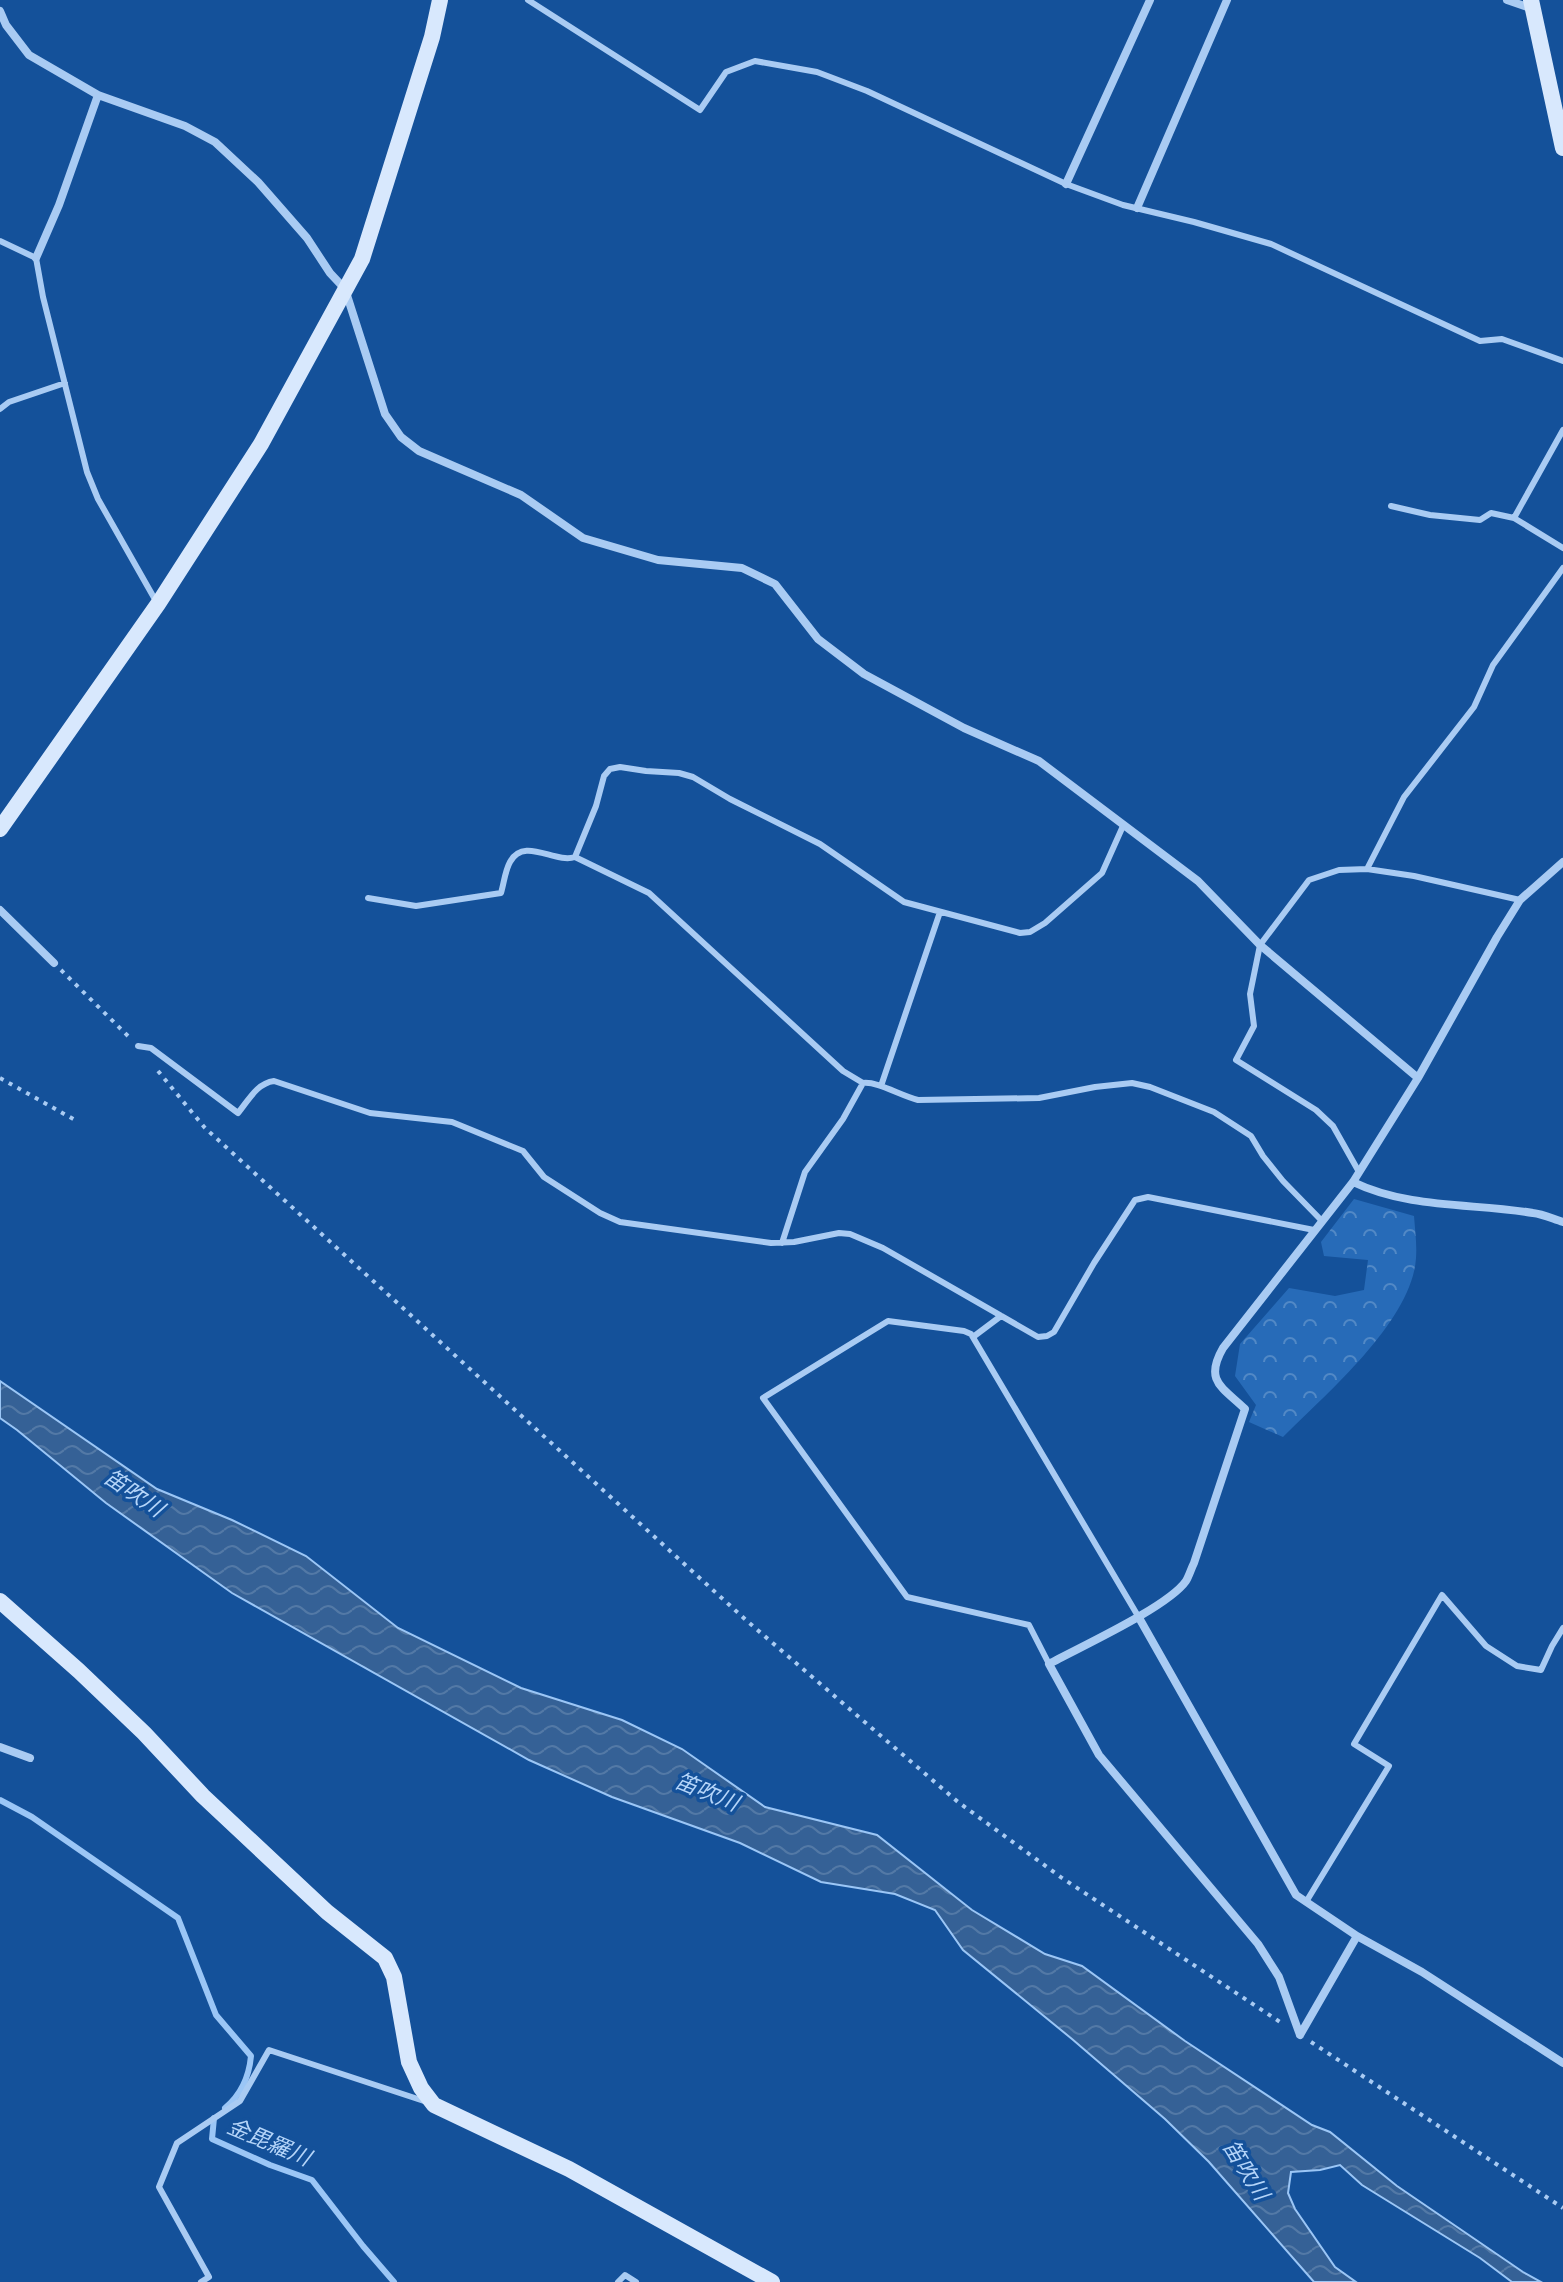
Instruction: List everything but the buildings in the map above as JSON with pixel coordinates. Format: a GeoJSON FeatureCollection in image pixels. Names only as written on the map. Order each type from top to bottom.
{"type":"FeatureCollection","features":[{"type":"Feature","properties":{"kind":"street"},"geometry":{"type":"LineString","coordinates":[[0,829],[7,809],[158,604],[261,444],[362,259],[432,37],[440,0]]}},
{"type":"Feature","properties":{"kind":"street"},"geometry":{"type":"LineString","coordinates":[[1066,184],[1150,0]]}},
{"type":"Feature","properties":{"kind":"street"},"geometry":{"type":"LineString","coordinates":[[1137,208],[1227,0]]}},
{"type":"Feature","properties":{"kind":"street"},"geometry":{"type":"LineString","coordinates":[[1507,0],[1532,4],[1563,148]]}},
{"type":"Feature","properties":{"kind":"street"},"geometry":{"type":"LineString","coordinates":[[0,11],[6,25],[29,55],[98,95],[185,126],[215,142],[258,182],[307,238],[330,273],[345,289],[385,414],[401,437],[419,451],[521,495],[583,538],[658,560],[742,568],[775,584],[818,639],[864,674],[964,728],[1039,761],[1198,881],[1260,945],[1418,1078]]}},
{"type":"Feature","properties":{"kind":"street"},"geometry":{"type":"LineString","coordinates":[[36,258],[59,205],[98,95]]}},
{"type":"Feature","properties":{"kind":"street"},"geometry":{"type":"LineString","coordinates":[[1300,2035],[1279,1977],[1258,1944],[1099,1755],[1049,1664],[1138,1616],[1173,1593],[1185,1581],[1194,1563],[1245,1409],[1218,1382],[1214,1363],[1353,1182],[1418,1078],[1520,900],[1563,862]]}},
{"type":"Feature","properties":{"kind":"street"},"geometry":{"type":"LineString","coordinates":[[0,910],[54,963]]}},
{"type":"Feature","properties":{"kind":"street"},"geometry":{"type":"LineString","coordinates":[[1353,1182],[1372,1191],[1429,1203],[1535,1213],[1563,1222]]}},
{"type":"Feature","properties":{"kind":"street"},"geometry":{"type":"LineString","coordinates":[[0,1601],[90,1681],[203,1796],[316,1902],[385,1958],[394,1977],[409,2062],[421,2088],[434,2105],[569,2169],[772,2282]]}},
{"type":"Feature","properties":{"kind":"street"},"geometry":{"type":"LineString","coordinates":[[1138,1616],[1296,1895],[1563,2063]]}},
{"type":"Feature","properties":{"kind":"street"},"geometry":{"type":"LineString","coordinates":[[0,1747],[30,1758]]}},
{"type":"Feature","properties":{"kind":"street"},"geometry":{"type":"LineString","coordinates":[[1300,2035],[1357,1936]]}},
{"type":"Feature","properties":{"kind":"lane"},"geometry":{"type":"LineString","coordinates":[[528,0],[700,110],[726,72],[755,61],[817,72],[867,91],[1066,184],[1137,208],[1271,244],[1480,341],[1502,339],[1563,361]]}},
{"type":"Feature","properties":{"kind":"lane"},"geometry":{"type":"LineString","coordinates":[[0,241],[36,258],[87,472],[98,499],[158,604]]}},
{"type":"Feature","properties":{"kind":"lane"},"geometry":{"type":"LineString","coordinates":[[0,409],[9,402],[65,383]]}},
{"type":"Feature","properties":{"kind":"lane"},"geometry":{"type":"LineString","coordinates":[[1514,518],[1563,430]]}},
{"type":"Feature","properties":{"kind":"lane"},"geometry":{"type":"LineString","coordinates":[[1391,506],[1430,515],[1480,520],[1491,513],[1514,518],[1563,548]]}},
{"type":"Feature","properties":{"kind":"lane"},"geometry":{"type":"LineString","coordinates":[[1367,869],[1404,797],[1474,707],[1493,665],[1563,568]]}},
{"type":"Feature","properties":{"kind":"lane"},"geometry":{"type":"LineString","coordinates":[[575,857],[596,806],[604,776],[610,769],[620,767],[679,773],[693,777],[820,844],[904,902],[1020,933],[1030,932],[1045,923],[1102,873],[1123,826]]}},
{"type":"Feature","properties":{"kind":"lane"},"geometry":{"type":"LineString","coordinates":[[368,898],[416,906],[501,893],[511,860],[518,853],[532,850],[557,858],[575,857],[649,893],[843,1071],[863,1083],[872,1081],[901,1096],[918,1100],[1039,1098],[1132,1083],[1150,1087],[1214,1112],[1251,1136],[1283,1181],[1322,1221]]}},
{"type":"Feature","properties":{"kind":"lane"},"geometry":{"type":"LineString","coordinates":[[1359,1172],[1333,1126],[1316,1110],[1236,1060],[1254,1026],[1250,994],[1260,945],[1309,880],[1339,870],[1367,869],[1414,876],[1520,900]]}},
{"type":"Feature","properties":{"kind":"lane"},"geometry":{"type":"LineString","coordinates":[[881,1086],[940,912]]}},
{"type":"Feature","properties":{"kind":"lane"},"geometry":{"type":"LineString","coordinates":[[138,1046],[151,1048],[238,1113],[260,1086],[274,1081],[370,1113],[452,1122],[523,1151],[544,1177],[600,1213],[620,1222],[771,1243],[850,1234],[883,1248],[1038,1337],[1054,1332],[1135,1200],[1148,1197],[1314,1230]]}},
{"type":"Feature","properties":{"kind":"lane"},"geometry":{"type":"LineString","coordinates":[[782,1243],[805,1172],[843,1119],[863,1083]]}},
{"type":"Feature","properties":{"kind":"lane"},"geometry":{"type":"LineString","coordinates":[[973,1337],[1001,1316]]}},
{"type":"Feature","properties":{"kind":"lane"},"geometry":{"type":"LineString","coordinates":[[1049,1664],[1029,1625],[907,1597],[763,1398],[888,1321],[964,1331],[973,1337],[1138,1616]]}},
{"type":"Feature","properties":{"kind":"lane"},"geometry":{"type":"LineString","coordinates":[[1306,1902],[1389,1766],[1354,1744],[1442,1595],[1486,1646],[1517,1666],[1541,1670],[1563,1628]]}},
{"type":"Feature","properties":{"kind":"lane"},"geometry":{"type":"LineString","coordinates":[[201,2282],[209,2277],[159,2187],[177,2143],[240,2101],[269,2050],[434,2105]]}},
{"type":"Feature","properties":{"kind":"lane"},"geometry":{"type":"LineString","coordinates":[[618,2282],[625,2275],[636,2282]]}},
{"type":"Feature","properties":{"kind":"path"},"geometry":{"type":"LineString","coordinates":[[54,963],[138,1046]]}},
{"type":"Feature","properties":{"kind":"path"},"geometry":{"type":"LineString","coordinates":[[157,1070],[205,1128],[747,1621],[958,1802],[1062,1878],[1563,2208]]}},
{"type":"Feature","properties":{"kind":"path"},"geometry":{"type":"LineString","coordinates":[[0,1078],[75,1120]]}},
{"type":"Feature","properties":{"kind":"green space"},"geometry":{"type":"Polygon","coordinates":[[[1354,1199],[1414,1216],[1416,1258],[1411,1282],[1400,1306],[1364,1355],[1283,1437],[1249,1422],[1256,1405],[1235,1376],[1240,1344],[1289,1288],[1335,1296],[1364,1290],[1368,1260],[1324,1256],[1321,1242],[1354,1199]]]}},
{"type":"Feature","properties":{"kind":"water","name":"笛吹川"},"geometry":{"type":"Polygon","coordinates":[[[0,1381],[157,1489],[232,1520],[306,1556],[398,1628],[521,1688],[622,1720],[682,1749],[765,1807],[877,1835],[972,1910],[1045,1954],[1082,1966],[1185,2041],[1312,2125],[1330,2132],[1397,2186],[1541,2282],[1512,2282],[1480,2258],[1362,2185],[1340,2165],[1291,2172],[1288,2193],[1295,2209],[1335,2267],[1356,2282],[1314,2282],[1209,2162],[1165,2119],[963,1950],[935,1910],[895,1894],[821,1882],[740,1843],[612,1797],[529,1760],[232,1593],[106,1503],[0,1418],[0,1381]]]}},
{"type":"Feature","properties":{"kind":"waterway","name":"金毘羅川"},"geometry":{"type":"LineString","coordinates":[[0,1800],[32,1817],[178,1918],[216,2015],[251,2056],[244,2085],[225,2108]]}},
{"type":"Feature","properties":{"kind":"waterway","name":"金毘羅川"},"geometry":{"type":"LineString","coordinates":[[214,2118],[212,2139],[312,2180],[394,2282]]}}]}
